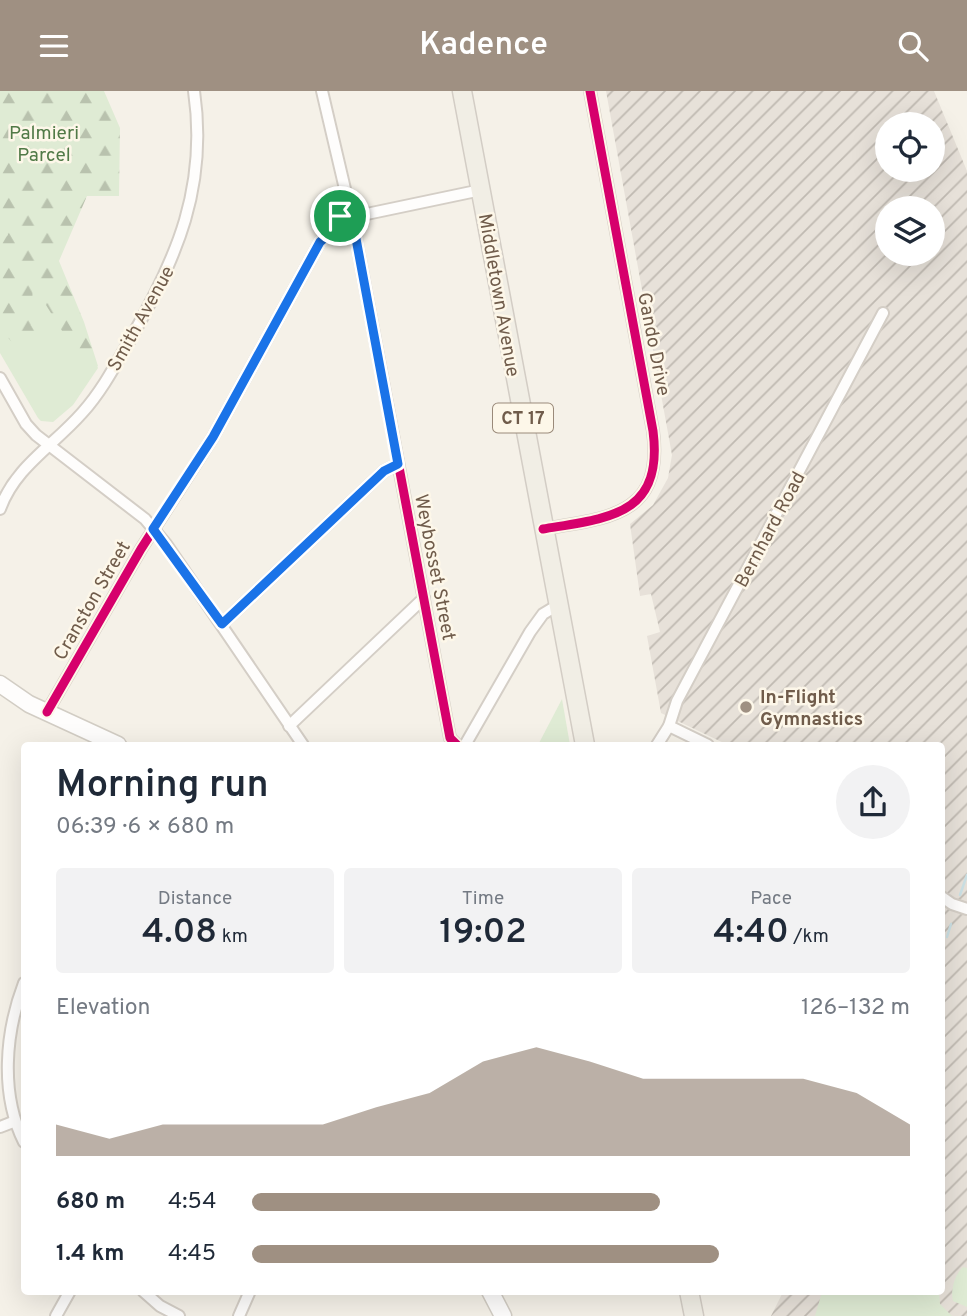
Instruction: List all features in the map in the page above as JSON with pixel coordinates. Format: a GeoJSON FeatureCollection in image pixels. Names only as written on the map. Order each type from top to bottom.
{"type":"FeatureCollection","features":[{"type":"Feature","properties":{"kind":"main road","name":"Middletown Avenue"},"geometry":{"type":"LineString","coordinates":[[462,91],[584,742]]}},
{"type":"Feature","properties":{"kind":"main road"},"geometry":{"type":"LineString","coordinates":[[0,684],[29,704],[112,742]]}},
{"type":"Feature","properties":{"kind":"main road"},"geometry":{"type":"LineString","coordinates":[[492,1295],[503,1316]]}},
{"type":"Feature","properties":{"kind":"main road"},"geometry":{"type":"LineString","coordinates":[[690,1295],[694,1316]]}},
{"type":"Feature","properties":{"kind":"street","name":"Smith Avenue"},"geometry":{"type":"LineString","coordinates":[[0,509],[17,477],[85,410],[106,381],[172,260],[187,218],[193,184],[197,147],[194,91]]}},
{"type":"Feature","properties":{"kind":"street"},"geometry":{"type":"LineString","coordinates":[[322,91],[349,206]]}},
{"type":"Feature","properties":{"kind":"street","name":"Gando Drive"},"geometry":{"type":"LineString","coordinates":[[543,529],[600,519],[628,507],[647,487],[655,460],[653,431],[590,91]]}},
{"type":"Feature","properties":{"kind":"street"},"geometry":{"type":"LineString","coordinates":[[362,215],[481,190]]}},
{"type":"Feature","properties":{"kind":"street"},"geometry":{"type":"LineString","coordinates":[[349,206],[356,207],[362,215],[360,225],[354,228],[345,227],[342,223],[341,212],[349,206]]}},
{"type":"Feature","properties":{"kind":"street","name":"Cranston Street"},"geometry":{"type":"LineString","coordinates":[[47,712],[153,529],[213,437],[320,242],[342,223]]}},
{"type":"Feature","properties":{"kind":"street","name":"Weybosset Street"},"geometry":{"type":"LineString","coordinates":[[354,228],[450,738],[454,742]]}},
{"type":"Feature","properties":{"kind":"street","name":"Bernhard Road"},"geometry":{"type":"LineString","coordinates":[[659,742],[669,726],[682,691],[883,313]]}},
{"type":"Feature","properties":{"kind":"street"},"geometry":{"type":"LineString","coordinates":[[0,378],[26,424],[47,445],[145,519],[222,624],[301,742]]}},
{"type":"Feature","properties":{"kind":"street"},"geometry":{"type":"LineString","coordinates":[[222,624],[384,471],[398,464]]}},
{"type":"Feature","properties":{"kind":"street"},"geometry":{"type":"LineString","coordinates":[[289,726],[424,598]]}},
{"type":"Feature","properties":{"kind":"street"},"geometry":{"type":"LineString","coordinates":[[467,742],[530,632],[543,614],[558,605]]}},
{"type":"Feature","properties":{"kind":"street"},"geometry":{"type":"LineString","coordinates":[[669,726],[702,742]]}},
{"type":"Feature","properties":{"kind":"street"},"geometry":{"type":"LineString","coordinates":[[945,899],[967,909]]}},
{"type":"Feature","properties":{"kind":"street"},"geometry":{"type":"LineString","coordinates":[[21,993],[6,1041],[4,1080],[13,1122],[21,1137]]}},
{"type":"Feature","properties":{"kind":"street"},"geometry":{"type":"LineString","coordinates":[[0,1126],[13,1122]]}},
{"type":"Feature","properties":{"kind":"street"},"geometry":{"type":"LineString","coordinates":[[56,1316],[68,1295]]}},
{"type":"Feature","properties":{"kind":"street"},"geometry":{"type":"LineString","coordinates":[[148,1295],[160,1306],[179,1316]]}},
{"type":"Feature","properties":{"kind":"street"},"geometry":{"type":"LineString","coordinates":[[239,1316],[248,1295]]}},
{"type":"Feature","properties":{"kind":"shaded area"},"geometry":{"type":"Polygon","coordinates":[[[606,91],[934,91],[943,112],[875,112],[875,182],[945,182],[945,118],[967,171],[967,1316],[771,1316],[782,1295],[945,1295],[945,742],[722,742],[661,713],[647,636],[660,632],[651,594],[640,596],[630,524],[653,505],[668,478],[672,455],[606,91]]]}},
{"type":"Feature","properties":{"kind":"green space","name":"Palmieri Parcel"},"geometry":{"type":"Polygon","coordinates":[[[0,91],[56,262],[98,368],[73,405],[53,422],[41,421],[38,418],[0,353],[0,218],[4,207],[0,186],[0,91]]]}},
{"type":"Feature","properties":{"kind":"green space","name":"Palmieri Parcel"},"geometry":{"type":"Polygon","coordinates":[[[0,91],[104,91],[120,128],[119,196],[87,196],[59,261],[84,322],[98,366],[91,369],[80,360],[33,284],[31,325],[40,340],[33,350],[11,341],[0,329],[0,241],[8,235],[0,218],[0,91]]]}},
{"type":"Feature","properties":{"kind":"green space"},"geometry":{"type":"Polygon","coordinates":[[[562,699],[569,742],[540,742],[562,699]]]}},
{"type":"Feature","properties":{"kind":"green space"},"geometry":{"type":"Polygon","coordinates":[[[963,1267],[967,1268],[967,1307],[953,1301],[952,1297],[956,1278],[963,1267]]]}},
{"type":"Feature","properties":{"kind":"green space"},"geometry":{"type":"Polygon","coordinates":[[[821,1295],[939,1295],[940,1304],[952,1316],[815,1316],[821,1295]]]}},
{"type":"Feature","properties":{"kind":"waterway"},"geometry":{"type":"LineString","coordinates":[[960,895],[967,875]]}},
{"type":"Feature","properties":{"kind":"waterway"},"geometry":{"type":"LineString","coordinates":[[947,937],[951,924]]}},
{"type":"Feature","properties":{"kind":"cycle path"},"geometry":{"type":"LineString","coordinates":[[543,529],[609,516],[626,508],[640,496],[650,481],[654,459],[653,431],[590,91]]}},
{"type":"Feature","properties":{"kind":"cycle path"},"geometry":{"type":"LineString","coordinates":[[47,712],[141,549],[213,437],[320,242],[342,223]]}},
{"type":"Feature","properties":{"kind":"cycle path"},"geometry":{"type":"LineString","coordinates":[[354,228],[450,738],[454,742]]}},
{"type":"Feature","properties":{"kind":"place","name":"In-Flight Gymnastics"},"geometry":{"type":"Point","coordinates":[746,707]}},
{"type":"Feature","properties":{"kind":"route"},"geometry":{"type":"LineString","coordinates":[[349,206],[356,207],[362,215],[362,222],[354,228],[398,464],[384,471],[222,624],[153,529],[202,456],[320,242],[342,223],[340,216],[349,206]]}}]}
